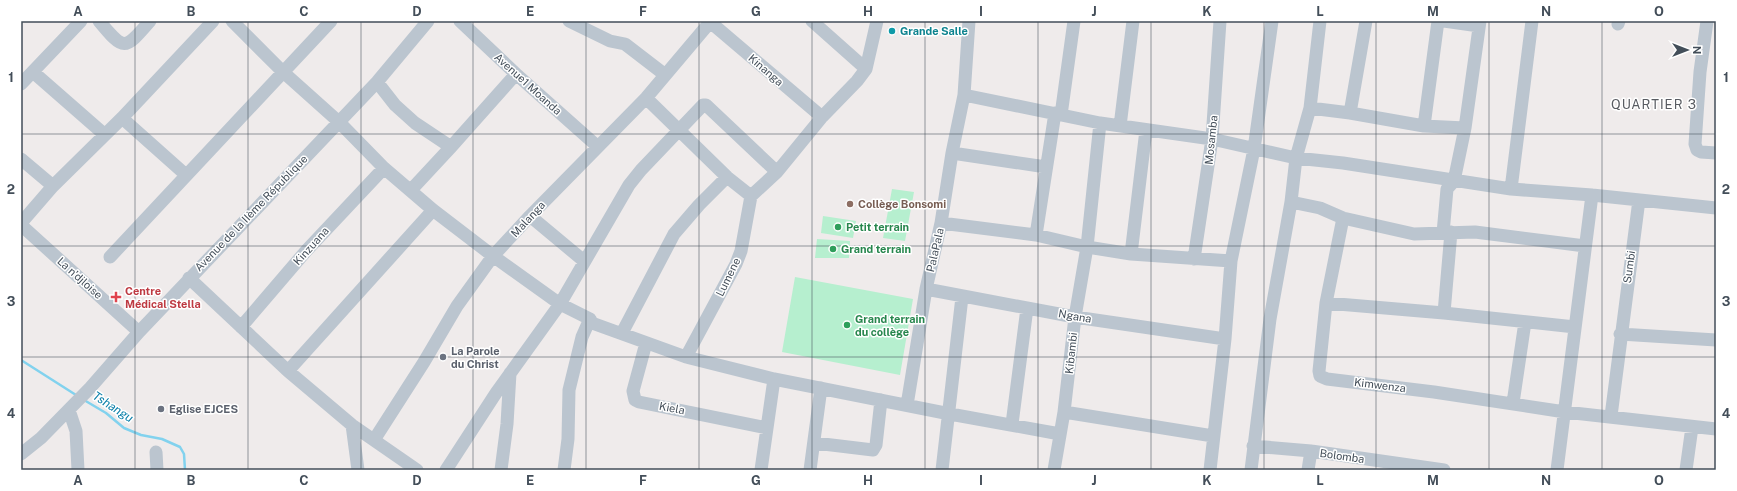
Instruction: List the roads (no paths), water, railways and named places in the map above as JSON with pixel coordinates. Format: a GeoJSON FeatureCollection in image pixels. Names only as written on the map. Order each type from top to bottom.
{"type":"FeatureCollection","features":[{"type":"Feature","properties":{"kind":"street"},"geometry":{"type":"LineString","coordinates":[[21,84],[81,21]]}},
{"type":"Feature","properties":{"kind":"street"},"geometry":{"type":"LineString","coordinates":[[99,21],[116,42],[124,43],[132,42],[150,21]]}},
{"type":"Feature","properties":{"kind":"street"},"geometry":{"type":"LineString","coordinates":[[23,229],[53,186],[122,118],[212,21]]}},
{"type":"Feature","properties":{"kind":"street"},"geometry":{"type":"LineString","coordinates":[[232,21],[282,72],[339,122],[384,168],[433,210],[493,256],[560,304],[590,319],[592,322],[686,357],[774,379],[1060,434]]}},
{"type":"Feature","properties":{"kind":"street"},"geometry":{"type":"LineString","coordinates":[[110,257],[331,21]]}},
{"type":"Feature","properties":{"kind":"street","name":"Avenue de la IIème République"},"geometry":{"type":"LineString","coordinates":[[21,454],[41,438],[90,388],[189,278],[376,82],[428,21]]}},
{"type":"Feature","properties":{"kind":"street","name":"Avenue1 Moanda"},"geometry":{"type":"LineString","coordinates":[[460,21],[516,74],[597,146]]}},
{"type":"Feature","properties":{"kind":"street"},"geometry":{"type":"LineString","coordinates":[[569,21],[610,41],[625,44],[664,74]]}},
{"type":"Feature","properties":{"kind":"street","name":"Malanga"},"geometry":{"type":"LineString","coordinates":[[374,440],[420,369],[457,306],[493,256],[597,146],[646,98],[664,74],[710,21]]}},
{"type":"Feature","properties":{"kind":"street","name":"Kinanga"},"geometry":{"type":"LineString","coordinates":[[710,21],[822,117]]}},
{"type":"Feature","properties":{"kind":"street"},"geometry":{"type":"LineString","coordinates":[[812,21],[866,69]]}},
{"type":"Feature","properties":{"kind":"street"},"geometry":{"type":"LineString","coordinates":[[646,98],[728,177],[751,196],[777,172],[822,117],[857,81],[866,69],[877,21]]}},
{"type":"Feature","properties":{"kind":"street","name":"PalaPala"},"geometry":{"type":"LineString","coordinates":[[907,404],[926,289],[941,222],[952,153],[964,95],[969,21]]}},
{"type":"Feature","properties":{"kind":"street"},"geometry":{"type":"LineString","coordinates":[[1036,234],[1046,167],[1058,114],[1074,21]]}},
{"type":"Feature","properties":{"kind":"street"},"geometry":{"type":"LineString","coordinates":[[1120,126],[1133,21]]}},
{"type":"Feature","properties":{"kind":"street","name":"Mosamba"},"geometry":{"type":"LineString","coordinates":[[1194,259],[1212,139],[1220,21]]}},
{"type":"Feature","properties":{"kind":"street"},"geometry":{"type":"LineString","coordinates":[[1210,470],[1231,261],[1254,149],[1272,21]]}},
{"type":"Feature","properties":{"kind":"street"},"geometry":{"type":"LineString","coordinates":[[1251,470],[1270,319],[1291,202],[1296,158],[1310,108],[1320,21]]}},
{"type":"Feature","properties":{"kind":"street"},"geometry":{"type":"LineString","coordinates":[[1350,113],[1366,21]]}},
{"type":"Feature","properties":{"kind":"street"},"geometry":{"type":"LineString","coordinates":[[1424,126],[1438,21]]}},
{"type":"Feature","properties":{"kind":"street"},"geometry":{"type":"LineString","coordinates":[[1444,21],[1479,24],[1465,128],[1454,181],[1447,189],[1444,313]]}},
{"type":"Feature","properties":{"kind":"street"},"geometry":{"type":"LineString","coordinates":[[1511,189],[1532,21]]}},
{"type":"Feature","properties":{"kind":"street"},"geometry":{"type":"LineString","coordinates":[[1707,21],[1700,72],[1695,144],[1697,150],[1701,152],[1716,153]]}},
{"type":"Feature","properties":{"kind":"street"},"geometry":{"type":"LineString","coordinates":[[33,72],[105,135]]}},
{"type":"Feature","properties":{"kind":"street"},"geometry":{"type":"LineString","coordinates":[[411,190],[452,147],[516,74]]}},
{"type":"Feature","properties":{"kind":"street"},"geometry":{"type":"LineString","coordinates":[[376,82],[394,105],[416,123],[452,147]]}},
{"type":"Feature","properties":{"kind":"street"},"geometry":{"type":"LineString","coordinates":[[964,95],[1100,123],[1212,139],[1296,158],[1343,163],[1511,189],[1592,195],[1716,208]]}},
{"type":"Feature","properties":{"kind":"street"},"geometry":{"type":"LineString","coordinates":[[446,470],[510,373],[560,304],[629,185],[640,170],[703,105],[706,105],[777,172]]}},
{"type":"Feature","properties":{"kind":"street"},"geometry":{"type":"LineString","coordinates":[[1310,108],[1350,113],[1424,126],[1465,128]]}},
{"type":"Feature","properties":{"kind":"street"},"geometry":{"type":"LineString","coordinates":[[122,118],[186,176]]}},
{"type":"Feature","properties":{"kind":"street"},"geometry":{"type":"LineString","coordinates":[[1086,247],[1100,123]]}},
{"type":"Feature","properties":{"kind":"street"},"geometry":{"type":"LineString","coordinates":[[1131,254],[1146,130]]}},
{"type":"Feature","properties":{"kind":"street"},"geometry":{"type":"LineString","coordinates":[[952,153],[1046,167]]}},
{"type":"Feature","properties":{"kind":"street"},"geometry":{"type":"LineString","coordinates":[[21,159],[53,186]]}},
{"type":"Feature","properties":{"kind":"street","name":"Kinzuana"},"geometry":{"type":"LineString","coordinates":[[241,327],[306,251],[384,168]]}},
{"type":"Feature","properties":{"kind":"street"},"geometry":{"type":"LineString","coordinates":[[622,333],[674,234],[699,205],[728,177]]}},
{"type":"Feature","properties":{"kind":"street"},"geometry":{"type":"LineString","coordinates":[[1557,470],[1592,195]]}},
{"type":"Feature","properties":{"kind":"street","name":"Lumene"},"geometry":{"type":"LineString","coordinates":[[686,357],[736,264],[751,196]]}},
{"type":"Feature","properties":{"kind":"street","name":"Sumbi"},"geometry":{"type":"LineString","coordinates":[[1611,416],[1620,334],[1639,200]]}},
{"type":"Feature","properties":{"kind":"street"},"geometry":{"type":"LineString","coordinates":[[1291,202],[1320,208],[1343,218],[1414,234],[1475,232],[1585,246]]}},
{"type":"Feature","properties":{"kind":"street"},"geometry":{"type":"LineString","coordinates":[[288,371],[433,210]]}},
{"type":"Feature","properties":{"kind":"street"},"geometry":{"type":"LineString","coordinates":[[530,216],[584,261]]}},
{"type":"Feature","properties":{"kind":"street","name":"Kimwenza"},"geometry":{"type":"LineString","coordinates":[[1343,218],[1326,303],[1319,372],[1320,376],[1327,379],[1513,403],[1565,412]]}},
{"type":"Feature","properties":{"kind":"street"},"geometry":{"type":"LineString","coordinates":[[941,222],[1036,234],[1086,247],[1131,254],[1231,261]]}},
{"type":"Feature","properties":{"kind":"street","name":"La n'djloise"},"geometry":{"type":"LineString","coordinates":[[23,229],[139,332]]}},
{"type":"Feature","properties":{"kind":"street","name":"Kibambi"},"geometry":{"type":"LineString","coordinates":[[1054,470],[1064,412],[1075,317],[1086,247]]}},
{"type":"Feature","properties":{"kind":"street"},"geometry":{"type":"LineString","coordinates":[[189,278],[288,371],[352,425],[417,470]]}},
{"type":"Feature","properties":{"kind":"street","name":"Ngana"},"geometry":{"type":"LineString","coordinates":[[926,289],[962,297],[1075,317],[1224,339]]}},
{"type":"Feature","properties":{"kind":"street"},"geometry":{"type":"LineString","coordinates":[[942,470],[950,414],[962,297]]}},
{"type":"Feature","properties":{"kind":"street"},"geometry":{"type":"LineString","coordinates":[[1326,303],[1444,313],[1575,327]]}},
{"type":"Feature","properties":{"kind":"street"},"geometry":{"type":"LineString","coordinates":[[1012,424],[1027,308]]}},
{"type":"Feature","properties":{"kind":"street"},"geometry":{"type":"LineString","coordinates":[[564,470],[568,439],[569,390],[582,337],[590,319]]}},
{"type":"Feature","properties":{"kind":"street"},"geometry":{"type":"LineString","coordinates":[[1513,403],[1525,322]]}},
{"type":"Feature","properties":{"kind":"street"},"geometry":{"type":"LineString","coordinates":[[1620,334],[1716,340]]}},
{"type":"Feature","properties":{"kind":"street","name":"Kiela"},"geometry":{"type":"LineString","coordinates":[[646,343],[633,391],[635,400],[767,428]]}},
{"type":"Feature","properties":{"kind":"street"},"geometry":{"type":"LineString","coordinates":[[501,470],[507,424],[510,373]]}},
{"type":"Feature","properties":{"kind":"street"},"geometry":{"type":"LineString","coordinates":[[761,470],[774,379]]}},
{"type":"Feature","properties":{"kind":"street"},"geometry":{"type":"LineString","coordinates":[[810,470],[815,443],[821,388]]}},
{"type":"Feature","properties":{"kind":"street"},"geometry":{"type":"LineString","coordinates":[[815,443],[873,450],[876,445],[881,400]]}},
{"type":"Feature","properties":{"kind":"street"},"geometry":{"type":"LineString","coordinates":[[69,410],[76,431],[78,470]]}},
{"type":"Feature","properties":{"kind":"street"},"geometry":{"type":"LineString","coordinates":[[1064,412],[1213,436]]}},
{"type":"Feature","properties":{"kind":"street"},"geometry":{"type":"LineString","coordinates":[[1565,412],[1716,429]]}},
{"type":"Feature","properties":{"kind":"street"},"geometry":{"type":"LineString","coordinates":[[352,425],[358,470]]}},
{"type":"Feature","properties":{"kind":"street"},"geometry":{"type":"LineString","coordinates":[[1686,470],[1692,426]]}},
{"type":"Feature","properties":{"kind":"street","name":"Bolomba"},"geometry":{"type":"LineString","coordinates":[[1253,446],[1311,451],[1444,470]]}},
{"type":"Feature","properties":{"kind":"street","name":"Bolomba"},"geometry":{"type":"LineString","coordinates":[[1308,470],[1311,451]]}},
{"type":"Feature","properties":{"kind":"street"},"geometry":{"type":"LineString","coordinates":[[156,452],[157,470]]}},
{"type":"Feature","properties":{"kind":"waterway","name":"Tshangu"},"geometry":{"type":"LineString","coordinates":[[21,360],[76,395]]}},
{"type":"Feature","properties":{"kind":"waterway","name":"Tshangu"},"geometry":{"type":"LineString","coordinates":[[84,400],[106,413],[124,428],[141,435],[162,439],[180,447],[184,454],[185,470]]}},
{"type":"Feature","properties":{"kind":"place","name":"Grande Salle"},"geometry":{"type":"Point","coordinates":[892,31]}},
{"type":"Feature","properties":{"kind":"place","name":"Collège Bonsomi"},"geometry":{"type":"Point","coordinates":[850,204]}},
{"type":"Feature","properties":{"kind":"place","name":"Petit terrain"},"geometry":{"type":"Point","coordinates":[838,227]}},
{"type":"Feature","properties":{"kind":"place","name":"Grand terrain"},"geometry":{"type":"Point","coordinates":[833,249]}},
{"type":"Feature","properties":{"kind":"place","name":"Centre Médical Stella"},"geometry":{"type":"Point","coordinates":[116,297]}},
{"type":"Feature","properties":{"kind":"place","name":"Grand terrain du collège"},"geometry":{"type":"Point","coordinates":[847,325]}},
{"type":"Feature","properties":{"kind":"place","name":"La Parole du Christ"},"geometry":{"type":"Point","coordinates":[443,357]}},
{"type":"Feature","properties":{"kind":"place","name":"Eglise EJCES"},"geometry":{"type":"Point","coordinates":[161,409]}},
{"type":"Feature","properties":{"kind":"district","name":"QUARTIER 3"},"geometry":{"type":"Point","coordinates":[1654,104]}}]}
